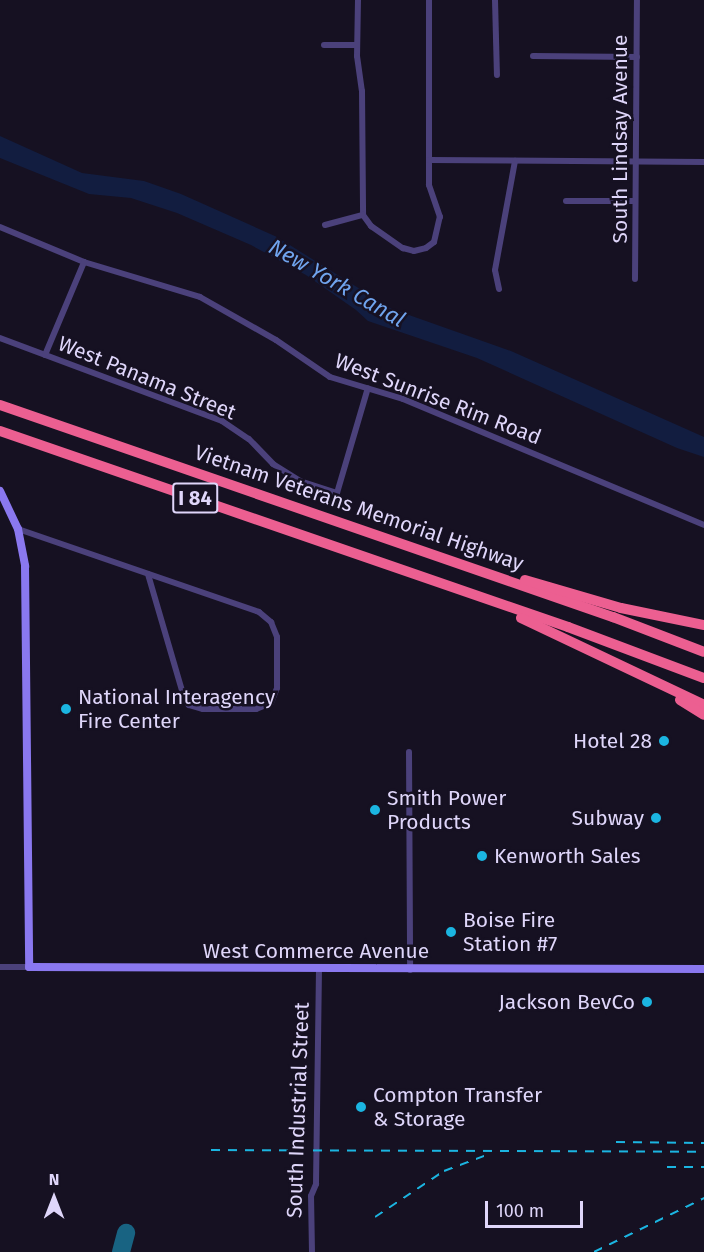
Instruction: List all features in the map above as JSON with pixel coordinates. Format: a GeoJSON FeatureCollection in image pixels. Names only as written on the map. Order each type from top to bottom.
{"type":"FeatureCollection","features":[{"type":"Feature","properties":{"kind":"highway","name":"Vietnam Veterans Memorial Highway"},"geometry":{"type":"LineString","coordinates":[[0,405],[327,517],[704,652]]}},
{"type":"Feature","properties":{"kind":"highway","name":"Vietnam Veterans Memorial Highway"},"geometry":{"type":"LineString","coordinates":[[0,431],[660,659],[704,678]]}},
{"type":"Feature","properties":{"kind":"highway"},"geometry":{"type":"LineString","coordinates":[[327,517],[578,596],[621,608],[704,625]]}},
{"type":"Feature","properties":{"kind":"highway"},"geometry":{"type":"LineString","coordinates":[[390,565],[547,628],[704,705]]}},
{"type":"Feature","properties":{"kind":"highway"},"geometry":{"type":"LineString","coordinates":[[637,672],[704,715]]}},
{"type":"Feature","properties":{"kind":"street"},"geometry":{"type":"LineString","coordinates":[[358,0],[357,45],[363,91],[363,215],[370,226],[403,248],[414,251],[426,248],[435,239],[440,217],[429,185],[429,0]]}},
{"type":"Feature","properties":{"kind":"street"},"geometry":{"type":"LineString","coordinates":[[495,0],[497,75]]}},
{"type":"Feature","properties":{"kind":"street","name":"South Lindsay Avenue"},"geometry":{"type":"LineString","coordinates":[[635,279],[637,0]]}},
{"type":"Feature","properties":{"kind":"street"},"geometry":{"type":"LineString","coordinates":[[324,45],[357,45]]}},
{"type":"Feature","properties":{"kind":"street"},"geometry":{"type":"LineString","coordinates":[[533,56],[637,57]]}},
{"type":"Feature","properties":{"kind":"street"},"geometry":{"type":"LineString","coordinates":[[429,160],[704,162]]}},
{"type":"Feature","properties":{"kind":"street"},"geometry":{"type":"LineString","coordinates":[[499,289],[495,270],[515,161]]}},
{"type":"Feature","properties":{"kind":"street"},"geometry":{"type":"LineString","coordinates":[[566,201],[635,201]]}},
{"type":"Feature","properties":{"kind":"street"},"geometry":{"type":"LineString","coordinates":[[325,225],[363,215]]}},
{"type":"Feature","properties":{"kind":"street","name":"West Sunrise Rim Road"},"geometry":{"type":"LineString","coordinates":[[0,227],[84,262],[200,297],[276,340],[330,377],[403,399],[704,525]]}},
{"type":"Feature","properties":{"kind":"street"},"geometry":{"type":"LineString","coordinates":[[45,355],[84,262]]}},
{"type":"Feature","properties":{"kind":"street","name":"West Panama Street"},"geometry":{"type":"LineString","coordinates":[[0,338],[222,421],[249,439],[282,470],[300,481],[337,494],[368,388]]}},
{"type":"Feature","properties":{"kind":"street"},"geometry":{"type":"LineString","coordinates":[[0,491],[18,529],[25,566],[29,967]]}},
{"type":"Feature","properties":{"kind":"street"},"geometry":{"type":"LineString","coordinates":[[18,529],[259,612],[271,622],[277,638],[278,688],[271,703],[256,709],[203,709],[189,705],[183,694],[148,574]]}},
{"type":"Feature","properties":{"kind":"street"},"geometry":{"type":"LineString","coordinates":[[409,752],[410,970]]}},
{"type":"Feature","properties":{"kind":"street","name":"West Commerce Avenue"},"geometry":{"type":"LineString","coordinates":[[0,967],[410,970],[704,969]]}},
{"type":"Feature","properties":{"kind":"street","name":"South Industrial Street"},"geometry":{"type":"LineString","coordinates":[[312,1252],[311,1196],[316,1184],[318,969]]}},
{"type":"Feature","properties":{"kind":"water","name":"New York Canal"},"geometry":{"type":"Polygon","coordinates":[[[0,136],[82,173],[144,181],[181,194],[277,237],[392,309],[511,351],[704,437],[704,457],[677,448],[477,358],[368,321],[306,275],[251,245],[177,213],[131,198],[89,194],[0,158],[0,136]]]}},
{"type":"Feature","properties":{"kind":"taxiway"},"geometry":{"type":"LineString","coordinates":[[121,1252],[126,1233]]}},
{"type":"Feature","properties":{"kind":"railway"},"geometry":{"type":"LineString","coordinates":[[616,1142],[704,1143]]}},
{"type":"Feature","properties":{"kind":"railway"},"geometry":{"type":"LineString","coordinates":[[211,1150],[704,1152]]}},
{"type":"Feature","properties":{"kind":"railway"},"geometry":{"type":"LineString","coordinates":[[375,1217],[444,1171],[484,1156]]}},
{"type":"Feature","properties":{"kind":"railway"},"geometry":{"type":"LineString","coordinates":[[667,1167],[704,1167]]}},
{"type":"Feature","properties":{"kind":"railway"},"geometry":{"type":"LineString","coordinates":[[594,1252],[704,1198]]}},
{"type":"Feature","properties":{"kind":"place","name":"National Interagency Fire Center"},"geometry":{"type":"Point","coordinates":[66,709]}},
{"type":"Feature","properties":{"kind":"place","name":"Hotel 28"},"geometry":{"type":"Point","coordinates":[664,741]}},
{"type":"Feature","properties":{"kind":"place","name":"Smith Power Products"},"geometry":{"type":"Point","coordinates":[375,810]}},
{"type":"Feature","properties":{"kind":"place","name":"Subway"},"geometry":{"type":"Point","coordinates":[656,818]}},
{"type":"Feature","properties":{"kind":"place","name":"Kenworth Sales"},"geometry":{"type":"Point","coordinates":[482,856]}},
{"type":"Feature","properties":{"kind":"place","name":"Boise Fire Station #7"},"geometry":{"type":"Point","coordinates":[451,932]}},
{"type":"Feature","properties":{"kind":"place","name":"Jackson BevCo"},"geometry":{"type":"Point","coordinates":[647,1002]}},
{"type":"Feature","properties":{"kind":"place","name":"Compton Transfer & Storage"},"geometry":{"type":"Point","coordinates":[361,1107]}}]}
